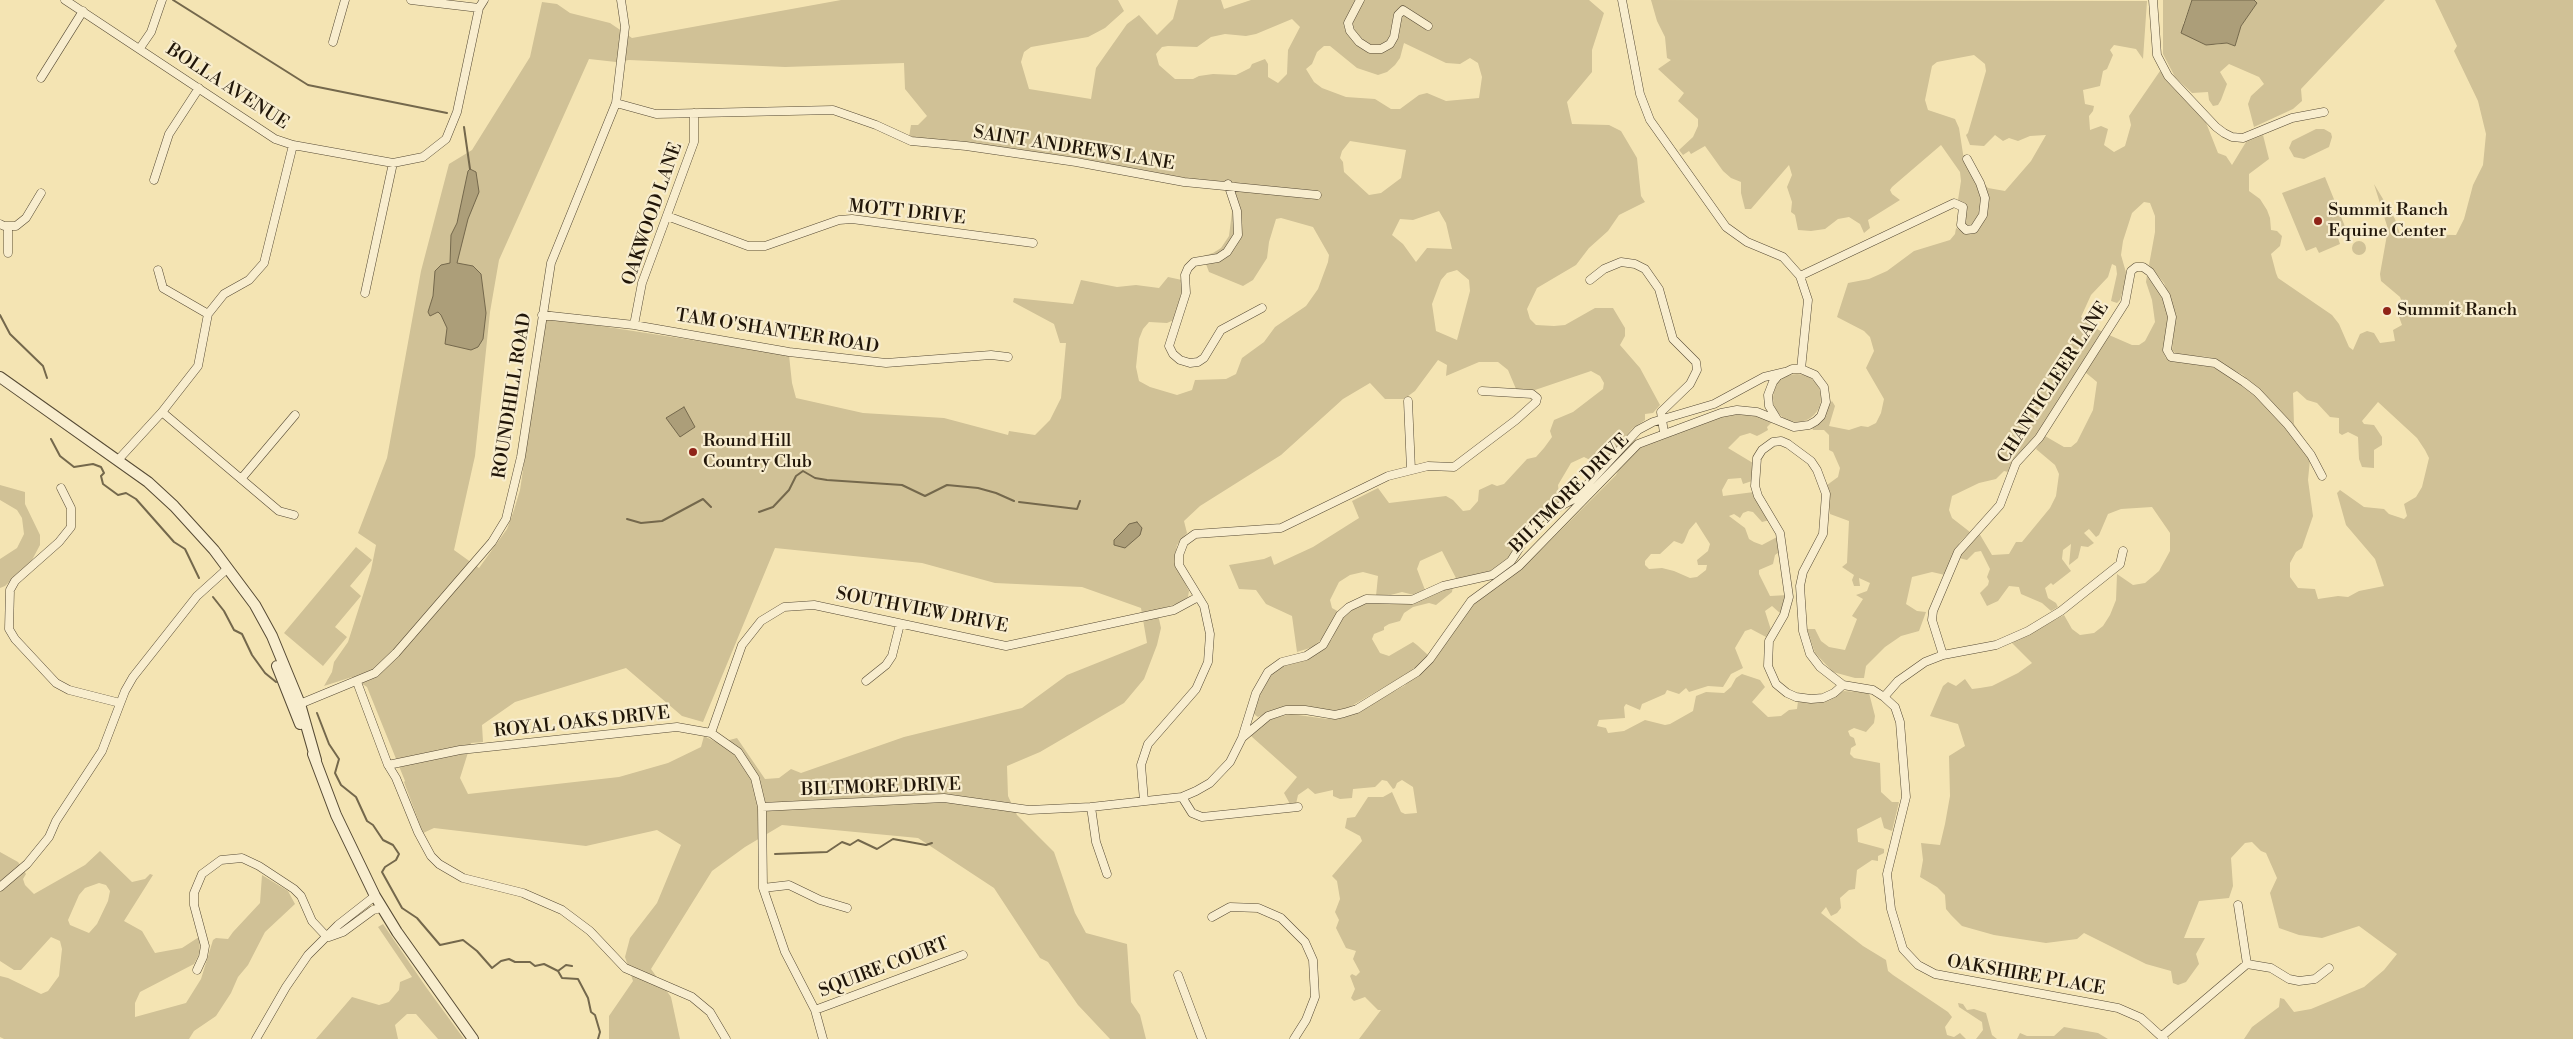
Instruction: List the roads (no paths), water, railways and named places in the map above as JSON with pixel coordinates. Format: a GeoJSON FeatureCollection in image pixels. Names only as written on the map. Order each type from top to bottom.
{"type":"FeatureCollection","features":[{"type":"Feature","properties":{"kind":"street","name":"BOLLA AVENUE"},"geometry":{"type":"LineString","coordinates":[[65,0],[275,139],[293,145],[393,163],[423,157],[446,139],[457,112],[479,8],[484,0]]}},
{"type":"Feature","properties":{"kind":"street"},"geometry":{"type":"LineString","coordinates":[[140,48],[151,32],[162,0]]}},
{"type":"Feature","properties":{"kind":"street"},"geometry":{"type":"LineString","coordinates":[[333,42],[345,0]]}},
{"type":"Feature","properties":{"kind":"street"},"geometry":{"type":"LineString","coordinates":[[411,0],[479,8]]}},
{"type":"Feature","properties":{"kind":"street","name":"ROUNDHILL ROAD"},"geometry":{"type":"LineString","coordinates":[[296,705],[375,674],[396,653],[492,542],[506,519],[521,456],[550,263],[616,103],[625,27],[621,0]]}},
{"type":"Feature","properties":{"kind":"street"},"geometry":{"type":"LineString","coordinates":[[1360,0],[1348,23],[1350,30],[1359,42],[1370,49],[1381,50],[1390,44],[1394,37],[1398,15],[1403,10],[1428,26]]}},
{"type":"Feature","properties":{"kind":"street"},"geometry":{"type":"LineString","coordinates":[[1622,0],[1640,94],[1650,120],[1726,227],[1748,242],[1783,257],[1800,276],[1808,300],[1801,369],[1815,375],[1820,380],[1826,393],[1825,409],[1816,421],[1802,427],[1787,426],[1781,440],[1768,444],[1762,450],[1757,458],[1754,476],[1758,496],[1780,533],[1789,602],[1784,615],[1770,636],[1767,660],[1771,675],[1787,693],[1806,699],[1826,697],[1844,685]]}},
{"type":"Feature","properties":{"kind":"street"},"geometry":{"type":"LineString","coordinates":[[2153,0],[2157,55],[2168,76],[2216,128],[2232,138],[2253,136],[2292,118],[2324,112]]}},
{"type":"Feature","properties":{"kind":"street"},"geometry":{"type":"LineString","coordinates":[[41,78],[83,11]]}},
{"type":"Feature","properties":{"kind":"street"},"geometry":{"type":"LineString","coordinates":[[154,180],[169,134],[198,88]]}},
{"type":"Feature","properties":{"kind":"street"},"geometry":{"type":"LineString","coordinates":[[616,103],[656,114],[694,113]]}},
{"type":"Feature","properties":{"kind":"street","name":"SAINT ANDREWS LANE"},"geometry":{"type":"LineString","coordinates":[[694,113],[833,110],[876,125],[911,141],[966,146],[1076,162],[1184,182],[1228,184],[1317,195]]}},
{"type":"Feature","properties":{"kind":"street","name":"OAKWOOD LANE"},"geometry":{"type":"LineString","coordinates":[[634,325],[642,283],[694,142],[694,113]]}},
{"type":"Feature","properties":{"kind":"street"},"geometry":{"type":"LineString","coordinates":[[118,460],[162,412],[198,366],[208,314],[224,294],[249,280],[264,263],[293,145]]}},
{"type":"Feature","properties":{"kind":"street"},"geometry":{"type":"LineString","coordinates":[[1800,276],[1954,203],[1963,207],[1962,226],[1966,230],[1974,229],[1983,215],[1985,198],[1980,183],[1967,159]]}},
{"type":"Feature","properties":{"kind":"street"},"geometry":{"type":"LineString","coordinates":[[365,292],[393,163]]}},
{"type":"Feature","properties":{"kind":"street"},"geometry":{"type":"LineString","coordinates":[[1228,184],[1237,211],[1238,235],[1227,252],[1218,258],[1194,262],[1188,268],[1186,293],[1169,346],[1172,354],[1180,360],[1190,363],[1198,362],[1204,358],[1221,330],[1262,308]]}},
{"type":"Feature","properties":{"kind":"street"},"geometry":{"type":"LineString","coordinates":[[0,224],[16,226],[26,218],[41,193]]}},
{"type":"Feature","properties":{"kind":"street","name":"MOTT DRIVE"},"geometry":{"type":"LineString","coordinates":[[667,216],[748,246],[765,246],[839,220],[852,219],[1033,243]]}},
{"type":"Feature","properties":{"kind":"street"},"geometry":{"type":"LineString","coordinates":[[8,226],[8,253]]}},
{"type":"Feature","properties":{"kind":"street"},"geometry":{"type":"LineString","coordinates":[[1590,280],[1615,263],[1628,262],[1645,269],[1656,282],[1669,332],[1677,344],[1695,359],[1698,370],[1690,384],[1661,412],[1664,434]]}},
{"type":"Feature","properties":{"kind":"street","name":"CHANTICLEER LANE"},"geometry":{"type":"LineString","coordinates":[[1943,655],[1932,620],[1933,611],[1958,552],[2002,500],[2016,463],[2039,438],[2125,303],[2131,271],[2136,267],[2143,267],[2150,272],[2166,296],[2172,317],[2167,350],[2172,357],[2215,363],[2251,387],[2288,425],[2311,455],[2322,476]]}},
{"type":"Feature","properties":{"kind":"street"},"geometry":{"type":"LineString","coordinates":[[158,270],[163,288],[208,314]]}},
{"type":"Feature","properties":{"kind":"street","name":"TAM O'SHANTER ROAD"},"geometry":{"type":"LineString","coordinates":[[542,315],[634,325],[789,352],[886,363],[991,355],[1008,357]]}},
{"type":"Feature","properties":{"kind":"street","name":"BILTMORE DRIVE"},"geometry":{"type":"LineString","coordinates":[[762,807],[944,798],[1029,810],[1092,807],[1182,797],[1210,783],[1230,762],[1242,738],[1256,693],[1268,672],[1282,662],[1306,656],[1323,645],[1340,615],[1349,607],[1366,599],[1412,600],[1443,586],[1487,577],[1506,566],[1536,522],[1574,500],[1633,434],[1644,426],[1713,405],[1764,377],[1801,369]]}},
{"type":"Feature","properties":{"kind":"street"},"geometry":{"type":"LineString","coordinates":[[1777,419],[1769,406],[1768,398],[1772,382],[1785,372]]}},
{"type":"Feature","properties":{"kind":"street"},"geometry":{"type":"LineString","coordinates":[[0,377],[118,460],[174,506],[228,568],[244,592],[266,638],[296,705],[336,815],[381,908],[473,1039]]}},
{"type":"Feature","properties":{"kind":"street"},"geometry":{"type":"LineString","coordinates":[[1144,801],[1141,765],[1148,744],[1196,689],[1208,662],[1210,634],[1204,606],[1183,574],[1178,560],[1181,548],[1189,538],[1204,532],[1281,528],[1388,476],[1428,466],[1454,467],[1516,420],[1536,402],[1537,398],[1532,394],[1482,391]]}},
{"type":"Feature","properties":{"kind":"street"},"geometry":{"type":"LineString","coordinates":[[1408,401],[1411,470]]}},
{"type":"Feature","properties":{"kind":"street","name":"BILTMORE DRIVE"},"geometry":{"type":"LineString","coordinates":[[1242,738],[1258,723],[1276,713],[1296,709],[1326,714],[1344,714],[1378,696],[1424,665],[1476,597],[1526,560],[1593,493],[1638,444],[1737,410],[1757,412],[1777,419],[1787,426]]}},
{"type":"Feature","properties":{"kind":"street"},"geometry":{"type":"LineString","coordinates":[[162,412],[280,510],[294,515]]}},
{"type":"Feature","properties":{"kind":"street"},"geometry":{"type":"LineString","coordinates":[[241,479],[295,415]]}},
{"type":"Feature","properties":{"kind":"street"},"geometry":{"type":"LineString","coordinates":[[1781,440],[1811,461],[1817,470],[1826,494],[1823,534],[1803,572],[1800,594],[1806,646],[1820,667],[1844,685],[1873,690],[1884,697],[1910,671],[1943,655],[1996,645],[2041,624],[2062,611],[2120,564],[2123,551]]}},
{"type":"Feature","properties":{"kind":"street"},"geometry":{"type":"LineString","coordinates":[[61,488],[71,508],[71,527],[59,542],[15,581],[10,590],[8,606],[9,629],[15,639],[56,683],[69,690],[99,696],[120,703]]}},
{"type":"Feature","properties":{"kind":"street"},"geometry":{"type":"LineString","coordinates":[[0,887],[42,848],[56,821],[102,751],[120,703],[133,677],[198,596],[228,568]]}},
{"type":"Feature","properties":{"kind":"street"},"geometry":{"type":"LineString","coordinates":[[1786,569],[1803,572]]}},
{"type":"Feature","properties":{"kind":"street"},"geometry":{"type":"LineString","coordinates":[[1470,581],[1476,597]]}},
{"type":"Feature","properties":{"kind":"street","name":"SOUTHVIEW DRIVE"},"geometry":{"type":"LineString","coordinates":[[711,733],[742,645],[761,621],[784,607],[814,605],[1006,646],[1174,610],[1198,597]]}},
{"type":"Feature","properties":{"kind":"street"},"geometry":{"type":"LineString","coordinates":[[866,681],[886,666],[892,656],[900,624]]}},
{"type":"Feature","properties":{"kind":"street"},"geometry":{"type":"LineString","coordinates":[[357,682],[388,765],[425,846],[439,864],[462,878],[523,892],[562,910],[590,931],[625,968],[692,997],[710,1012],[726,1039]]}},
{"type":"Feature","properties":{"kind":"street","name":"OAKSHIRE PLACE"},"geometry":{"type":"LineString","coordinates":[[1884,697],[1895,707],[1900,722],[1906,797],[1888,864],[1887,886],[1898,940],[1908,956],[1934,974],[2118,1008],[2141,1018],[2163,1037]]}},
{"type":"Feature","properties":{"kind":"street","name":"ROYAL OAKS DRIVE"},"geometry":{"type":"LineString","coordinates":[[388,765],[460,750],[677,728],[711,733],[738,752],[755,778],[762,807],[763,888],[785,952],[815,1010],[823,1039]]}},
{"type":"Feature","properties":{"kind":"street"},"geometry":{"type":"LineString","coordinates":[[1182,797],[1192,813],[1202,817],[1298,807]]}},
{"type":"Feature","properties":{"kind":"street"},"geometry":{"type":"LineString","coordinates":[[1092,807],[1096,842],[1107,874]]}},
{"type":"Feature","properties":{"kind":"street"},"geometry":{"type":"LineString","coordinates":[[198,970],[205,946],[194,905],[194,893],[202,874],[221,860],[242,858],[259,866],[294,889],[300,896],[312,921],[327,937]]}},
{"type":"Feature","properties":{"kind":"street"},"geometry":{"type":"LineString","coordinates":[[763,888],[789,885],[820,900],[847,908]]}},
{"type":"Feature","properties":{"kind":"street"},"geometry":{"type":"LineString","coordinates":[[256,1039],[298,969],[338,925],[375,896]]}},
{"type":"Feature","properties":{"kind":"street"},"geometry":{"type":"LineString","coordinates":[[2238,906],[2247,964]]}},
{"type":"Feature","properties":{"kind":"street"},"geometry":{"type":"LineString","coordinates":[[1212,917],[1230,907],[1258,908],[1269,911],[1287,922],[1305,942],[1313,960],[1315,997],[1306,1020],[1294,1039]]}},
{"type":"Feature","properties":{"kind":"street"},"geometry":{"type":"LineString","coordinates":[[327,937],[342,932],[373,910],[381,908]]}},
{"type":"Feature","properties":{"kind":"street","name":"SQUIRE COURT"},"geometry":{"type":"LineString","coordinates":[[815,1010],[963,955]]}},
{"type":"Feature","properties":{"kind":"street"},"geometry":{"type":"LineString","coordinates":[[2163,1037],[2247,964]]}},
{"type":"Feature","properties":{"kind":"street"},"geometry":{"type":"LineString","coordinates":[[2247,964],[2271,968],[2289,979],[2299,981],[2315,979],[2329,968]]}},
{"type":"Feature","properties":{"kind":"street"},"geometry":{"type":"LineString","coordinates":[[1178,975],[1202,1039]]}},
{"type":"Feature","properties":{"kind":"waterway"},"geometry":{"type":"LineString","coordinates":[[173,0],[308,85],[447,113]]}},
{"type":"Feature","properties":{"kind":"waterway"},"geometry":{"type":"LineString","coordinates":[[464,127],[470,169]]}},
{"type":"Feature","properties":{"kind":"waterway"},"geometry":{"type":"LineString","coordinates":[[0,315],[10,334],[43,366],[47,378]]}},
{"type":"Feature","properties":{"kind":"waterway"},"geometry":{"type":"LineString","coordinates":[[51,439],[60,456],[74,467],[93,464],[101,467],[104,473],[101,476],[103,484],[118,495],[126,493],[136,499],[174,542],[185,549],[199,578]]}},
{"type":"Feature","properties":{"kind":"waterway"},"geometry":{"type":"LineString","coordinates":[[759,512],[773,507],[789,490],[796,476],[803,471],[815,478],[827,480],[902,485],[925,496],[947,485],[978,488],[1014,501]]}},
{"type":"Feature","properties":{"kind":"waterway"},"geometry":{"type":"LineString","coordinates":[[627,519],[641,523],[662,521],[703,499],[711,507]]}},
{"type":"Feature","properties":{"kind":"waterway"},"geometry":{"type":"LineString","coordinates":[[1019,502],[1077,509],[1080,501]]}},
{"type":"Feature","properties":{"kind":"waterway"},"geometry":{"type":"LineString","coordinates":[[213,597],[224,611],[234,630],[242,634],[252,655],[265,673],[276,682]]}},
{"type":"Feature","properties":{"kind":"waterway"},"geometry":{"type":"LineString","coordinates":[[317,713],[329,744],[339,759],[335,773],[341,785],[356,797],[367,821],[373,825],[383,840],[393,845],[399,854],[396,860],[385,867],[382,872],[402,908],[417,918],[440,945],[463,940],[477,951],[492,968],[501,961],[509,959],[515,962],[530,962],[535,966],[544,964],[558,971],[562,978],[578,979],[588,998],[591,1012],[595,1015],[600,1032],[598,1039]]}},
{"type":"Feature","properties":{"kind":"waterway"},"geometry":{"type":"LineString","coordinates":[[775,854],[827,852],[842,842],[850,845],[858,840],[877,849],[893,839],[926,845],[932,843]]}},
{"type":"Feature","properties":{"kind":"waterway"},"geometry":{"type":"LineString","coordinates":[[558,971],[566,965],[572,966]]}},
{"type":"Feature","properties":{"kind":"place","name":"Summit Ranch Equine Center"},"geometry":{"type":"Point","coordinates":[2318,221]}},
{"type":"Feature","properties":{"kind":"place","name":"Summit Ranch"},"geometry":{"type":"Point","coordinates":[2387,311]}},
{"type":"Feature","properties":{"kind":"place","name":"Round Hill Country Club"},"geometry":{"type":"Point","coordinates":[693,452]}}]}
